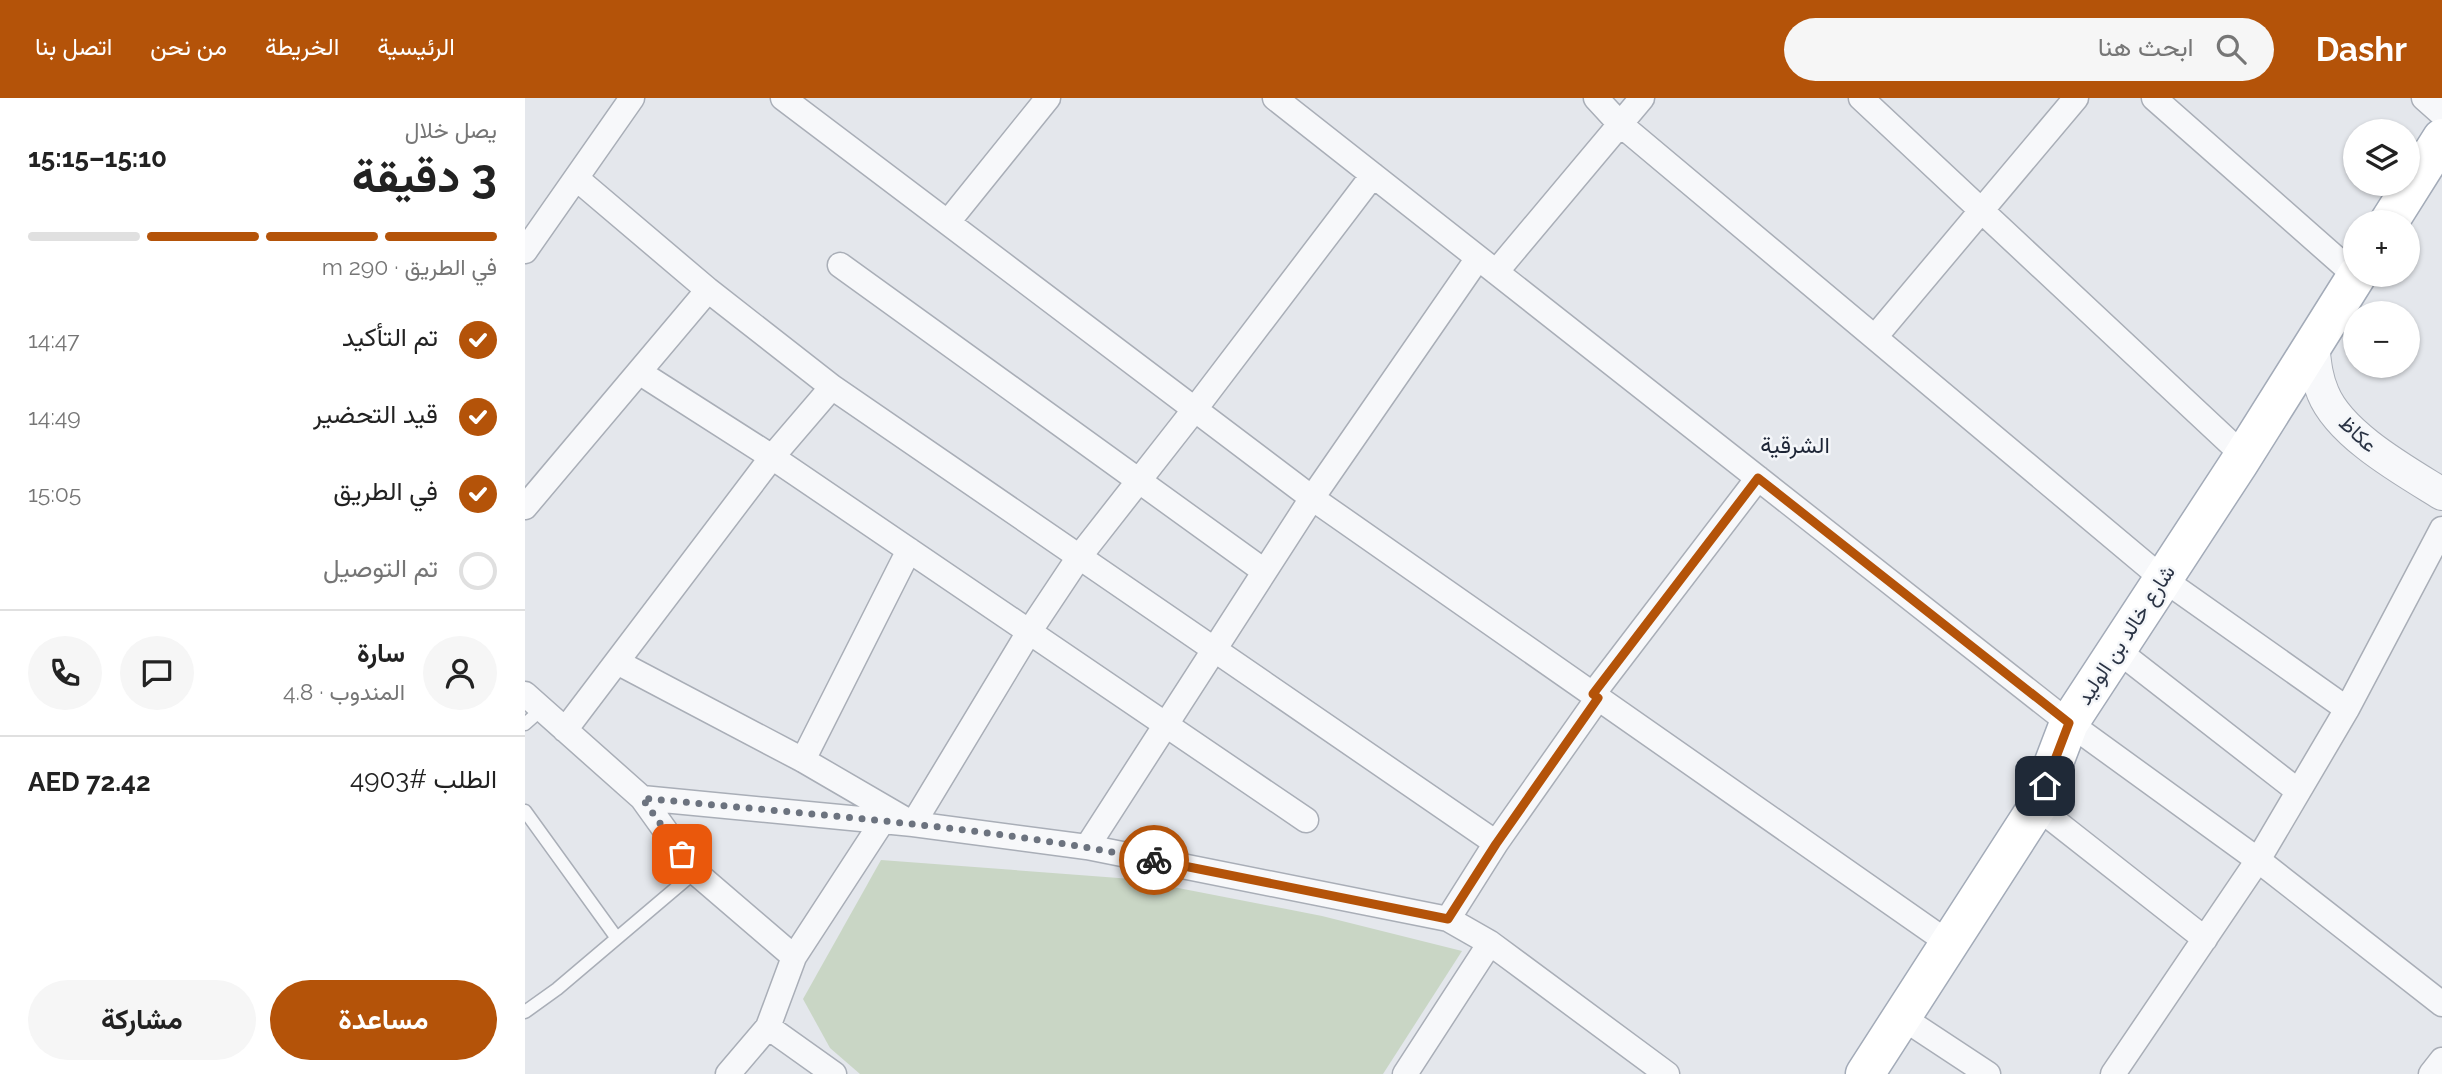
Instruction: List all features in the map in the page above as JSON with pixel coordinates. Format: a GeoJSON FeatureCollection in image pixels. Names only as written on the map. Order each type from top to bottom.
{"type":"FeatureCollection","features":[{"type":"Feature","properties":{"kind":"main road"},"geometry":{"type":"LineString","coordinates":[[2397,210],[2442,138]]}},
{"type":"Feature","properties":{"kind":"main road","name":"شارع خالد بن الوليد"},"geometry":{"type":"LineString","coordinates":[[1865,1074],[2037,807],[2069,723],[2244,456],[2349,287]]}},
{"type":"Feature","properties":{"kind":"street"},"geometry":{"type":"LineString","coordinates":[[525,251],[632,98]]}},
{"type":"Feature","properties":{"kind":"street"},"geometry":{"type":"LineString","coordinates":[[783,98],[1312,498],[1949,944]]}},
{"type":"Feature","properties":{"kind":"street"},"geometry":{"type":"LineString","coordinates":[[948,222],[1048,98]]}},
{"type":"Feature","properties":{"kind":"street"},"geometry":{"type":"LineString","coordinates":[[1275,98],[2069,723],[2258,859],[2442,1004]]}},
{"type":"Feature","properties":{"kind":"street"},"geometry":{"type":"LineString","coordinates":[[1596,98],[1620,124],[2163,579],[2347,709]]}},
{"type":"Feature","properties":{"kind":"street"},"geometry":{"type":"LineString","coordinates":[[1087,846],[1312,498],[1487,265],[1642,98]]}},
{"type":"Feature","properties":{"kind":"street"},"geometry":{"type":"LineString","coordinates":[[1861,98],[2244,456]]}},
{"type":"Feature","properties":{"kind":"street"},"geometry":{"type":"LineString","coordinates":[[1875,337],[2076,98]]}},
{"type":"Feature","properties":{"kind":"street"},"geometry":{"type":"LineString","coordinates":[[2154,98],[2343,265]]}},
{"type":"Feature","properties":{"kind":"street"},"geometry":{"type":"LineString","coordinates":[[2424,98],[2442,114]]}},
{"type":"Feature","properties":{"kind":"street"},"geometry":{"type":"LineString","coordinates":[[913,824],[1029,632],[1079,557],[1373,175]]}},
{"type":"Feature","properties":{"kind":"street"},"geometry":{"type":"LineString","coordinates":[[576,178],[708,290],[832,387],[1496,844]]}},
{"type":"Feature","properties":{"kind":"street"},"geometry":{"type":"LineString","coordinates":[[840,265],[1264,571]]}},
{"type":"Feature","properties":{"kind":"street"},"geometry":{"type":"LineString","coordinates":[[525,507],[708,290]]}},
{"type":"Feature","properties":{"kind":"street","name":"عكاظ"},"geometry":{"type":"LineString","coordinates":[[2313,345],[2320,385],[2339,418],[2381,456],[2442,494]]}},
{"type":"Feature","properties":{"kind":"street"},"geometry":{"type":"LineString","coordinates":[[639,372],[772,457],[1306,820]]}},
{"type":"Feature","properties":{"kind":"street"},"geometry":{"type":"LineString","coordinates":[[565,730],[772,457],[832,387]]}},
{"type":"Feature","properties":{"kind":"street"},"geometry":{"type":"LineString","coordinates":[[1448,919],[1596,696],[1758,478]]}},
{"type":"Feature","properties":{"kind":"street"},"geometry":{"type":"LineString","coordinates":[[2122,1071],[2298,792],[2347,709],[2442,529]]}},
{"type":"Feature","properties":{"kind":"street"},"geometry":{"type":"LineString","coordinates":[[803,760],[909,551]]}},
{"type":"Feature","properties":{"kind":"street"},"geometry":{"type":"LineString","coordinates":[[2117,650],[2298,792]]}},
{"type":"Feature","properties":{"kind":"street"},"geometry":{"type":"LineString","coordinates":[[617,662],[803,760],[913,824]]}},
{"type":"Feature","properties":{"kind":"street"},"geometry":{"type":"LineString","coordinates":[[531,709],[565,730],[642,798],[695,872],[794,957]]}},
{"type":"Feature","properties":{"kind":"street"},"geometry":{"type":"LineString","coordinates":[[642,798],[913,824],[1087,846],[1448,919],[1490,943],[1667,1074]]}},
{"type":"Feature","properties":{"kind":"street"},"geometry":{"type":"LineString","coordinates":[[2037,807],[2204,939]]}},
{"type":"Feature","properties":{"kind":"street"},"geometry":{"type":"LineString","coordinates":[[728,1074],[768,1027],[794,957],[882,822]]}},
{"type":"Feature","properties":{"kind":"street"},"geometry":{"type":"LineString","coordinates":[[1405,1074],[1490,943]]}},
{"type":"Feature","properties":{"kind":"street"},"geometry":{"type":"LineString","coordinates":[[1903,1018],[1988,1074]]}},
{"type":"Feature","properties":{"kind":"street"},"geometry":{"type":"LineString","coordinates":[[768,1027],[834,1074]]}},
{"type":"Feature","properties":{"kind":"street"},"geometry":{"type":"LineString","coordinates":[[2431,1074],[2442,1060]]}},
{"type":"Feature","properties":{"kind":"lane"},"geometry":{"type":"LineString","coordinates":[[525,811],[616,936]]}},
{"type":"Feature","properties":{"kind":"lane"},"geometry":{"type":"LineString","coordinates":[[525,1013],[695,872]]}},
{"type":"Feature","properties":{"kind":"green space"},"geometry":{"type":"Polygon","coordinates":[[[881,860],[1132,879],[1322,916],[1462,951],[1383,1074],[860,1074],[830,1048],[803,999],[881,860]]]}},
{"type":"Feature","properties":{"kind":"way so far"},"geometry":{"type":"LineString","coordinates":[[682,854],[642,798],[913,824],[1087,846],[1154,860]]}},
{"type":"Feature","properties":{"kind":"district","name":"الشرقية"},"geometry":{"type":"Point","coordinates":[1795,445]}},
{"type":"Feature","properties":{"kind":"route"},"geometry":{"type":"LineString","coordinates":[[1154,860],[1448,919],[1496,844],[1598,698],[1593,694],[1758,478],[2069,723],[2045,786]]}}]}
